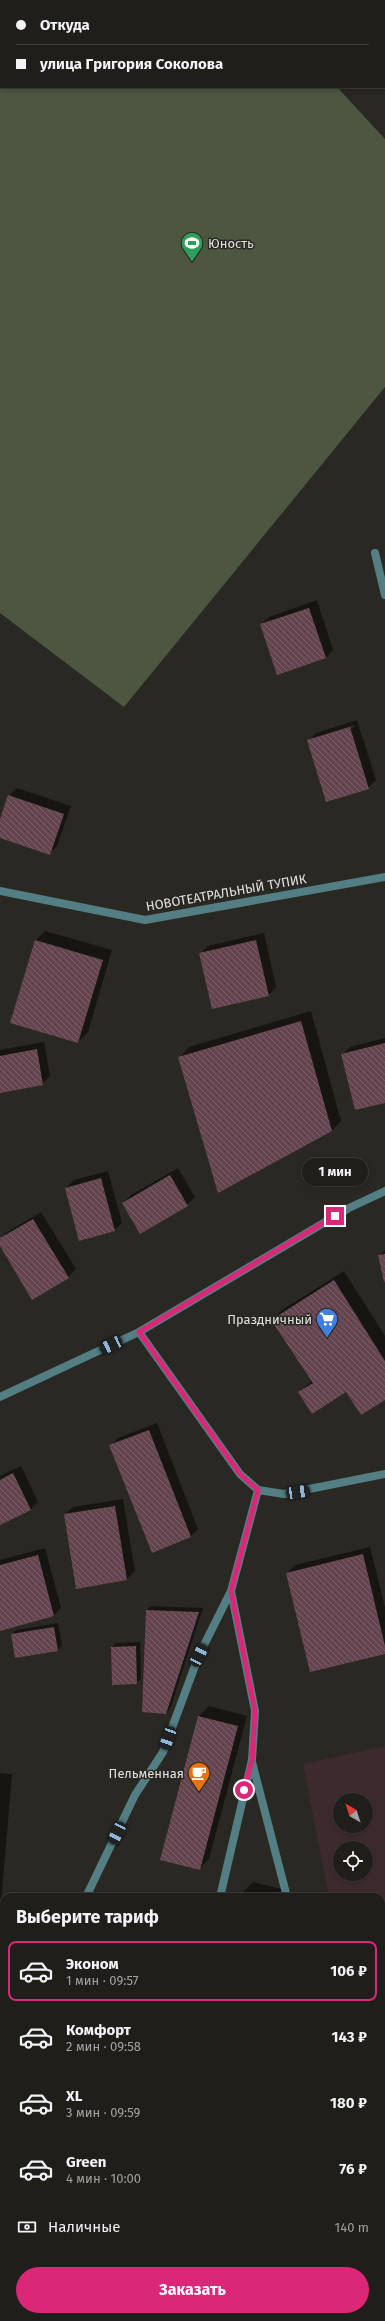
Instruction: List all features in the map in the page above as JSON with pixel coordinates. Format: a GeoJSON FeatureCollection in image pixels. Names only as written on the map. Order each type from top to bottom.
{"type":"FeatureCollection","features":[{"type":"Feature","properties":{"kind":"street"},"geometry":{"type":"LineString","coordinates":[[375,553],[385,595]]}},
{"type":"Feature","properties":{"kind":"street","name":"НОВОТЕАТРАЛЬНЫЙ ТУПИК"},"geometry":{"type":"LineString","coordinates":[[0,891],[145,920],[385,877]]}},
{"type":"Feature","properties":{"kind":"street"},"geometry":{"type":"LineString","coordinates":[[0,1397],[139,1332],[349,1208],[385,1191]]}},
{"type":"Feature","properties":{"kind":"street"},"geometry":{"type":"LineString","coordinates":[[139,1332],[240,1474],[258,1490],[284,1494],[385,1474]]}},
{"type":"Feature","properties":{"kind":"street"},"geometry":{"type":"LineString","coordinates":[[88,1893],[135,1795],[163,1752],[199,1655],[231,1591],[258,1490]]}},
{"type":"Feature","properties":{"kind":"street"},"geometry":{"type":"LineString","coordinates":[[221,1893],[252,1760],[255,1711],[231,1591]]}},
{"type":"Feature","properties":{"kind":"street"},"geometry":{"type":"LineString","coordinates":[[252,1760],[286,1893]]}},
{"type":"Feature","properties":{"kind":"shaded area"},"geometry":{"type":"Polygon","coordinates":[[[385,1746],[385,1893],[328,1893],[303,1764],[385,1746]]]}},
{"type":"Feature","properties":{"kind":"green space","name":"Юность"},"geometry":{"type":"Polygon","coordinates":[[[0,88],[338,88],[385,139],[385,387],[124,707],[0,613],[0,88]]]}},
{"type":"Feature","properties":{"kind":"building"},"geometry":{"type":"Polygon","coordinates":[[[309,608],[326,658],[277,675],[260,624],[309,608]]]}},
{"type":"Feature","properties":{"kind":"building"},"geometry":{"type":"Polygon","coordinates":[[[350,727],[369,789],[326,802],[307,740],[350,727]]]}},
{"type":"Feature","properties":{"kind":"building"},"geometry":{"type":"Polygon","coordinates":[[[8,795],[64,814],[50,855],[0,838],[0,819],[8,795]]]}},
{"type":"Feature","properties":{"kind":"building"},"geometry":{"type":"Polygon","coordinates":[[[35,940],[103,960],[78,1043],[10,1023],[35,940]]]}},
{"type":"Feature","properties":{"kind":"building"},"geometry":{"type":"Polygon","coordinates":[[[256,940],[269,996],[212,1009],[199,953],[256,940]]]}},
{"type":"Feature","properties":{"kind":"building"},"geometry":{"type":"Polygon","coordinates":[[[301,1021],[332,1131],[218,1193],[178,1057],[301,1021]]]}},
{"type":"Feature","properties":{"kind":"building"},"geometry":{"type":"Polygon","coordinates":[[[385,1043],[385,1103],[355,1110],[341,1054],[385,1043]]]}},
{"type":"Feature","properties":{"kind":"building"},"geometry":{"type":"Polygon","coordinates":[[[37,1049],[43,1085],[0,1093],[0,1056],[37,1049]]]}},
{"type":"Feature","properties":{"kind":"building"},"geometry":{"type":"Polygon","coordinates":[[[170,1175],[188,1206],[140,1234],[122,1203],[170,1175]]]}},
{"type":"Feature","properties":{"kind":"building"},"geometry":{"type":"Polygon","coordinates":[[[101,1178],[115,1231],[79,1241],[65,1188],[101,1178]]]}},
{"type":"Feature","properties":{"kind":"building"},"geometry":{"type":"Polygon","coordinates":[[[33,1219],[69,1278],[32,1300],[0,1246],[0,1238],[33,1219]]]}},
{"type":"Feature","properties":{"kind":"building"},"geometry":{"type":"Polygon","coordinates":[[[385,1254],[385,1282],[384,1282],[378,1255],[385,1254]]]}},
{"type":"Feature","properties":{"kind":"building","name":"Праздничный"},"geometry":{"type":"Polygon","coordinates":[[[334,1280],[385,1361],[385,1400],[361,1415],[346,1392],[312,1414],[298,1392],[313,1383],[271,1320],[334,1280]]]}},
{"type":"Feature","properties":{"kind":"building"},"geometry":{"type":"Polygon","coordinates":[[[149,1430],[191,1537],[152,1553],[109,1445],[149,1430]]]}},
{"type":"Feature","properties":{"kind":"building"},"geometry":{"type":"Polygon","coordinates":[[[13,1473],[31,1510],[0,1525],[0,1480],[13,1473]]]}},
{"type":"Feature","properties":{"kind":"building"},"geometry":{"type":"Polygon","coordinates":[[[115,1506],[127,1580],[76,1589],[64,1514],[115,1506]]]}},
{"type":"Feature","properties":{"kind":"building"},"geometry":{"type":"Polygon","coordinates":[[[363,1554],[385,1646],[385,1654],[310,1672],[286,1573],[363,1554]]]}},
{"type":"Feature","properties":{"kind":"building"},"geometry":{"type":"Polygon","coordinates":[[[38,1555],[54,1616],[0,1631],[0,1565],[38,1555]]]}},
{"type":"Feature","properties":{"kind":"building"},"geometry":{"type":"Polygon","coordinates":[[[146,1610],[199,1612],[166,1714],[142,1712],[146,1610]]]}},
{"type":"Feature","properties":{"kind":"building"},"geometry":{"type":"Polygon","coordinates":[[[54,1627],[58,1651],[15,1658],[11,1634],[54,1627]]]}},
{"type":"Feature","properties":{"kind":"building"},"geometry":{"type":"Polygon","coordinates":[[[136,1646],[137,1684],[112,1685],[111,1647],[136,1646]]]}},
{"type":"Feature","properties":{"kind":"building","name":"Пельменная"},"geometry":{"type":"Polygon","coordinates":[[[198,1716],[238,1726],[200,1870],[160,1860],[198,1716]]]}},
{"type":"Feature","properties":{"kind":"place","name":"Юность"},"geometry":{"type":"Point","coordinates":[192,262]}},
{"type":"Feature","properties":{"kind":"place","name":"Праздничный"},"geometry":{"type":"Point","coordinates":[327,1338]}},
{"type":"Feature","properties":{"kind":"place","name":"Пельменная"},"geometry":{"type":"Point","coordinates":[199,1792]}},
{"type":"Feature","properties":{"kind":"route"},"geometry":{"type":"LineString","coordinates":[[244,1790],[252,1760],[255,1711],[231,1591],[258,1490],[240,1474],[139,1332],[335,1216]]}}]}
